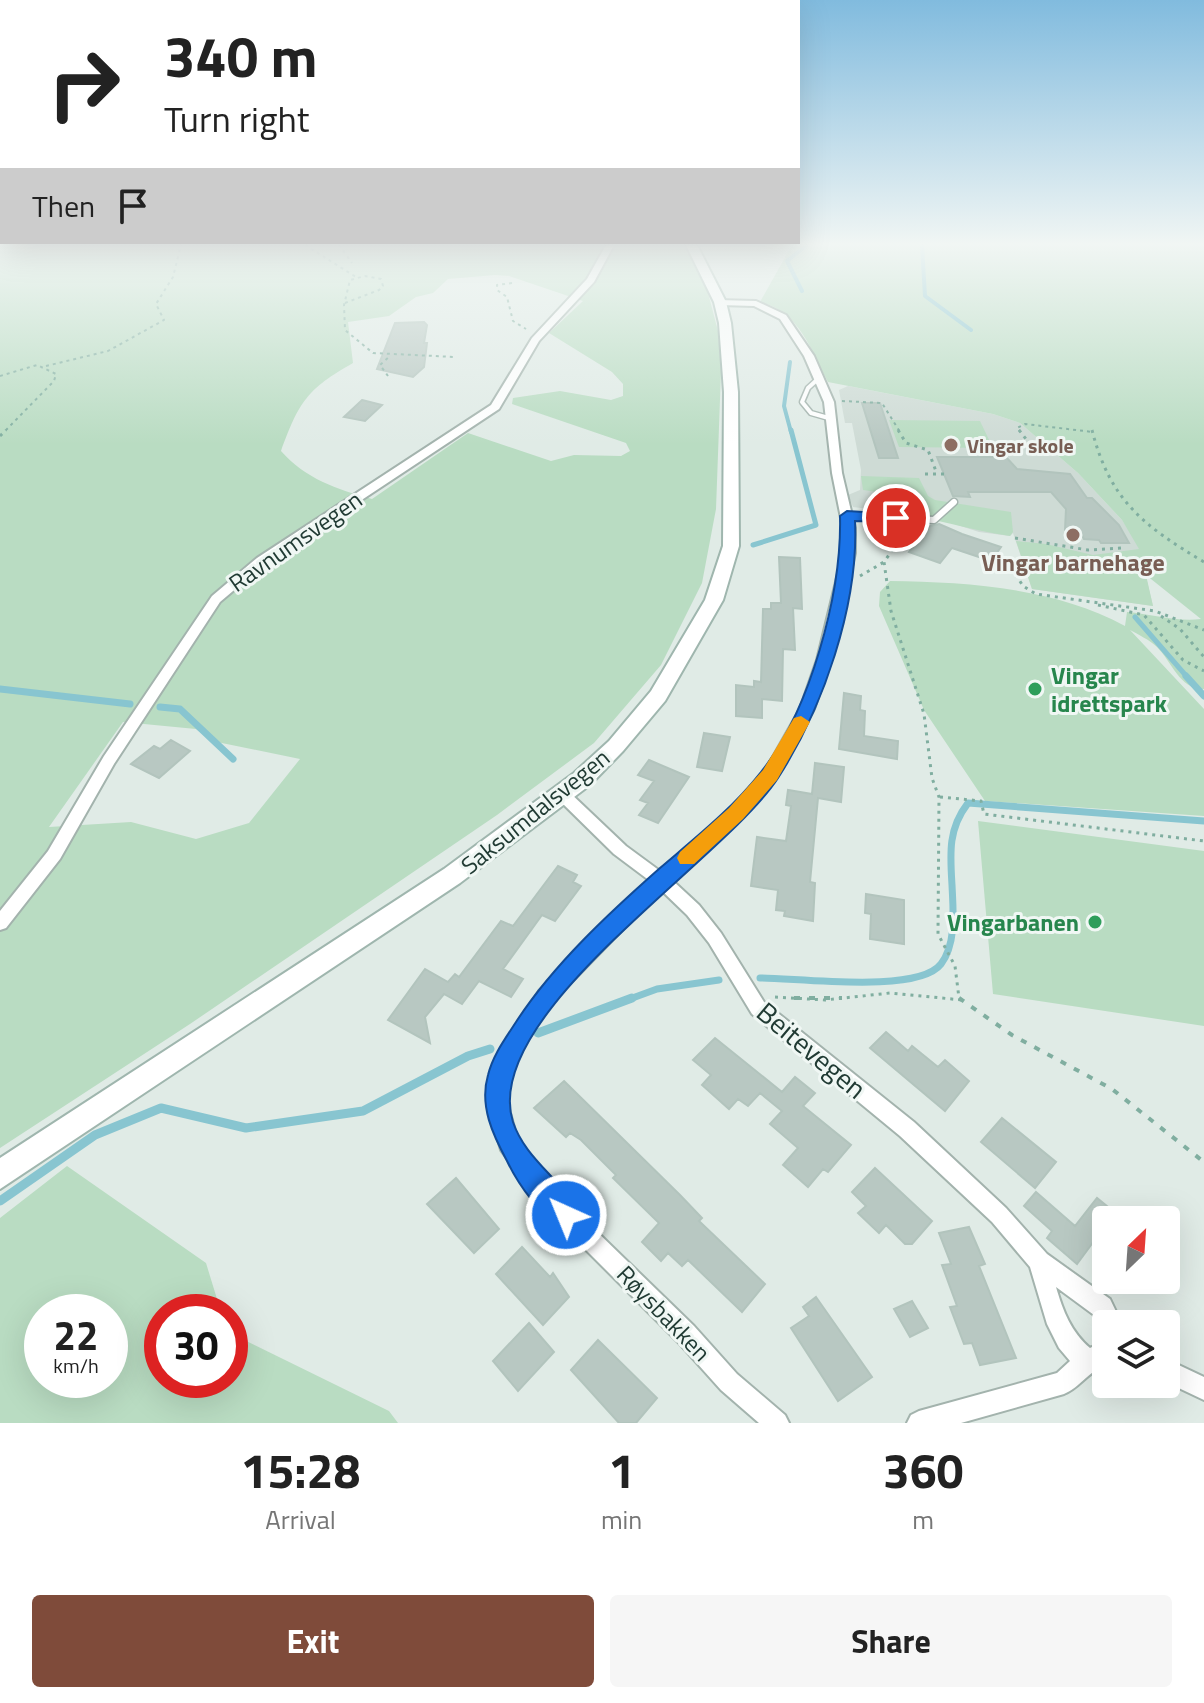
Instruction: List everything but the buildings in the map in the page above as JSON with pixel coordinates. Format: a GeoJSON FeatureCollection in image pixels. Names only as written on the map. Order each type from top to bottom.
{"type":"FeatureCollection","features":[{"type":"Feature","properties":{"kind":"main road","name":"Saksumdalsvegen"},"geometry":{"type":"LineString","coordinates":[[0,1175],[452,876],[563,795],[616,746],[658,696],[690,646],[726,567],[731,546],[731,392],[721,311]]}},
{"type":"Feature","properties":{"kind":"street","name":"Ravnumsvegen"},"geometry":{"type":"LineString","coordinates":[[0,923],[54,855],[109,760],[216,599],[261,561],[495,407],[543,329],[560,311]]}},
{"type":"Feature","properties":{"kind":"street","name":"Røysbakken"},"geometry":{"type":"LineString","coordinates":[[771,311],[783,317],[819,378],[833,419],[837,473],[847,516],[849,553],[824,660],[790,744],[770,775],[736,814],[661,880],[545,997],[515,1040],[499,1078],[500,1122],[525,1171],[548,1198],[686,1334],[729,1382],[777,1423]]}},
{"type":"Feature","properties":{"kind":"street","name":"Beitevegen"},"geometry":{"type":"LineString","coordinates":[[563,795],[620,850],[661,880],[708,929],[748,992],[772,1021],[875,1102],[960,1177],[1039,1262],[1086,1292],[1104,1310]]}},
{"type":"Feature","properties":{"kind":"street","name":"Beitevegen"},"geometry":{"type":"LineString","coordinates":[[1039,1262],[1061,1332],[1072,1349],[1092,1354]]}},
{"type":"Feature","properties":{"kind":"street"},"geometry":{"type":"LineString","coordinates":[[919,1423],[1064,1383],[1092,1359]]}},
{"type":"Feature","properties":{"kind":"street"},"geometry":{"type":"LineString","coordinates":[[1180,1377],[1204,1389]]}},
{"type":"Feature","properties":{"kind":"lane"},"geometry":{"type":"LineString","coordinates":[[819,378],[808,388],[802,402],[811,413],[833,419]]}},
{"type":"Feature","properties":{"kind":"lane"},"geometry":{"type":"LineString","coordinates":[[847,516],[934,520],[954,502]]}},
{"type":"Feature","properties":{"kind":"path"},"geometry":{"type":"LineString","coordinates":[[0,376],[89,359],[137,341],[164,320],[160,311]]}},
{"type":"Feature","properties":{"kind":"path"},"geometry":{"type":"LineString","coordinates":[[345,311],[345,330],[366,350],[392,355],[455,357]]}},
{"type":"Feature","properties":{"kind":"path"},"geometry":{"type":"LineString","coordinates":[[511,311],[513,321],[526,329]]}},
{"type":"Feature","properties":{"kind":"path"},"geometry":{"type":"LineString","coordinates":[[388,376],[380,365],[392,355]]}},
{"type":"Feature","properties":{"kind":"path"},"geometry":{"type":"LineString","coordinates":[[0,436],[54,381],[56,374],[46,366]]}},
{"type":"Feature","properties":{"kind":"path"},"geometry":{"type":"LineString","coordinates":[[829,402],[882,403],[906,443],[928,450],[937,474]]}},
{"type":"Feature","properties":{"kind":"path"},"geometry":{"type":"LineString","coordinates":[[1019,447],[1026,439],[1017,428],[1025,424],[1092,430],[1099,460],[1119,494],[1151,527],[1204,562]]}},
{"type":"Feature","properties":{"kind":"path"},"geometry":{"type":"LineString","coordinates":[[925,474],[944,474]]}},
{"type":"Feature","properties":{"kind":"path"},"geometry":{"type":"LineString","coordinates":[[1015,538],[1088,550],[1121,548]]}},
{"type":"Feature","properties":{"kind":"path"},"geometry":{"type":"LineString","coordinates":[[845,573],[860,576],[884,562],[893,549]]}},
{"type":"Feature","properties":{"kind":"path"},"geometry":{"type":"LineString","coordinates":[[1007,561],[1029,591],[1155,611],[1204,630]]}},
{"type":"Feature","properties":{"kind":"path"},"geometry":{"type":"LineString","coordinates":[[884,562],[891,611],[924,714],[932,778],[939,797],[938,934],[955,966],[959,998]]}},
{"type":"Feature","properties":{"kind":"path"},"geometry":{"type":"LineString","coordinates":[[1091,602],[1122,613],[1144,615],[1183,660],[1204,671]]}},
{"type":"Feature","properties":{"kind":"path"},"geometry":{"type":"LineString","coordinates":[[1155,611],[1180,629],[1204,657]]}},
{"type":"Feature","properties":{"kind":"path"},"geometry":{"type":"LineString","coordinates":[[939,797],[981,801],[984,814],[1204,841]]}},
{"type":"Feature","properties":{"kind":"path"},"geometry":{"type":"LineString","coordinates":[[748,992],[825,1000],[890,993],[959,998],[1012,1035],[1112,1089],[1204,1162]]}},
{"type":"Feature","properties":{"kind":"shaded area","name":"Vingar skole"},"geometry":{"type":"Polygon","coordinates":[[[848,386],[993,414],[1020,423],[1078,473],[1122,520],[1138,544],[1153,606],[1032,589],[1013,533],[1010,536],[979,532],[933,517],[853,507],[848,495],[860,490],[861,470],[852,423],[845,423],[839,390],[848,386]]]}},
{"type":"Feature","properties":{"kind":"green space"},"geometry":{"type":"Polygon","coordinates":[[[0,311],[396,311],[389,316],[348,322],[353,363],[306,398],[281,451],[322,482],[372,499],[468,433],[551,461],[574,455],[621,456],[630,451],[626,443],[512,404],[513,398],[560,391],[611,400],[623,396],[623,384],[612,372],[549,333],[572,311],[713,311],[718,331],[721,372],[716,509],[702,583],[661,665],[594,743],[497,815],[190,1024],[0,1148],[0,311]],[[123,722],[49,827],[131,822],[196,839],[249,823],[300,759],[212,741],[196,729],[123,722]]]}},
{"type":"Feature","properties":{"kind":"green space"},"geometry":{"type":"Polygon","coordinates":[[[781,311],[1204,311],[1204,689],[1189,685],[1157,647],[1130,630],[1204,709],[1204,816],[985,801],[924,710],[879,606],[880,592],[890,581],[950,583],[1041,595],[1098,613],[1125,626],[1127,612],[1173,619],[1201,619],[1146,575],[1153,606],[1032,589],[1016,541],[1046,544],[1093,555],[1139,549],[1122,520],[1078,473],[1020,423],[993,414],[828,382],[802,333],[781,311]]]}},
{"type":"Feature","properties":{"kind":"green space"},"geometry":{"type":"Polygon","coordinates":[[[889,420],[980,421],[993,448],[899,447],[889,420]]]}},
{"type":"Feature","properties":{"kind":"green space"},"geometry":{"type":"Polygon","coordinates":[[[861,476],[919,478],[928,496],[935,500],[1011,512],[1013,532],[1010,536],[892,513],[891,494],[863,490],[861,476]]]}},
{"type":"Feature","properties":{"kind":"green space","name":"Vingarbanen"},"geometry":{"type":"Polygon","coordinates":[[[978,821],[1204,851],[1204,1026],[993,994],[978,821]]]}},
{"type":"Feature","properties":{"kind":"green space"},"geometry":{"type":"Polygon","coordinates":[[[67,1166],[206,1263],[215,1294],[144,1294],[144,1398],[248,1398],[248,1342],[389,1411],[398,1423],[0,1423],[0,1218],[67,1166]]]}},
{"type":"Feature","properties":{"kind":"waterway"},"geometry":{"type":"LineString","coordinates":[[946,311],[971,330]]}},
{"type":"Feature","properties":{"kind":"waterway"},"geometry":{"type":"LineString","coordinates":[[790,362],[784,406],[791,432]]}},
{"type":"Feature","properties":{"kind":"waterway"},"geometry":{"type":"LineString","coordinates":[[753,545],[816,525],[791,430]]}},
{"type":"Feature","properties":{"kind":"waterway"},"geometry":{"type":"LineString","coordinates":[[1135,617],[1188,678]]}},
{"type":"Feature","properties":{"kind":"waterway"},"geometry":{"type":"LineString","coordinates":[[1186,676],[1204,696]]}},
{"type":"Feature","properties":{"kind":"waterway"},"geometry":{"type":"LineString","coordinates":[[0,689],[130,704]]}},
{"type":"Feature","properties":{"kind":"waterway"},"geometry":{"type":"LineString","coordinates":[[160,707],[180,709],[233,759]]}},
{"type":"Feature","properties":{"kind":"waterway"},"geometry":{"type":"LineString","coordinates":[[760,978],[884,982],[928,973],[941,964],[950,946],[953,926],[952,842],[957,822],[968,803],[1204,821]]}},
{"type":"Feature","properties":{"kind":"waterway"},"geometry":{"type":"LineString","coordinates":[[627,1000],[657,989],[719,980]]}},
{"type":"Feature","properties":{"kind":"waterway"},"geometry":{"type":"LineString","coordinates":[[538,1033],[632,998]]}},
{"type":"Feature","properties":{"kind":"waterway"},"geometry":{"type":"LineString","coordinates":[[0,1201],[95,1135],[161,1108],[246,1128],[363,1111],[468,1056],[490,1049]]}},
{"type":"Feature","properties":{"kind":"slow traffic"},"geometry":{"type":"LineString","coordinates":[[687,858],[736,814],[770,775],[801,722]]}},
{"type":"Feature","properties":{"kind":"place","name":"Vingar skole"},"geometry":{"type":"Point","coordinates":[951,445]}},
{"type":"Feature","properties":{"kind":"place","name":"Vingar barnehage"},"geometry":{"type":"Point","coordinates":[1073,535]}},
{"type":"Feature","properties":{"kind":"place","name":"Vingar idrettspark"},"geometry":{"type":"Point","coordinates":[1035,689]}},
{"type":"Feature","properties":{"kind":"place","name":"Vingarbanen"},"geometry":{"type":"Point","coordinates":[1095,922]}},
{"type":"Feature","properties":{"kind":"route"},"geometry":{"type":"LineString","coordinates":[[566,1215],[525,1171],[508,1143],[497,1102],[499,1078],[506,1058],[545,997],[629,916],[661,880],[736,814],[770,775],[807,709],[824,660],[849,553],[847,516],[896,518]]}}]}
